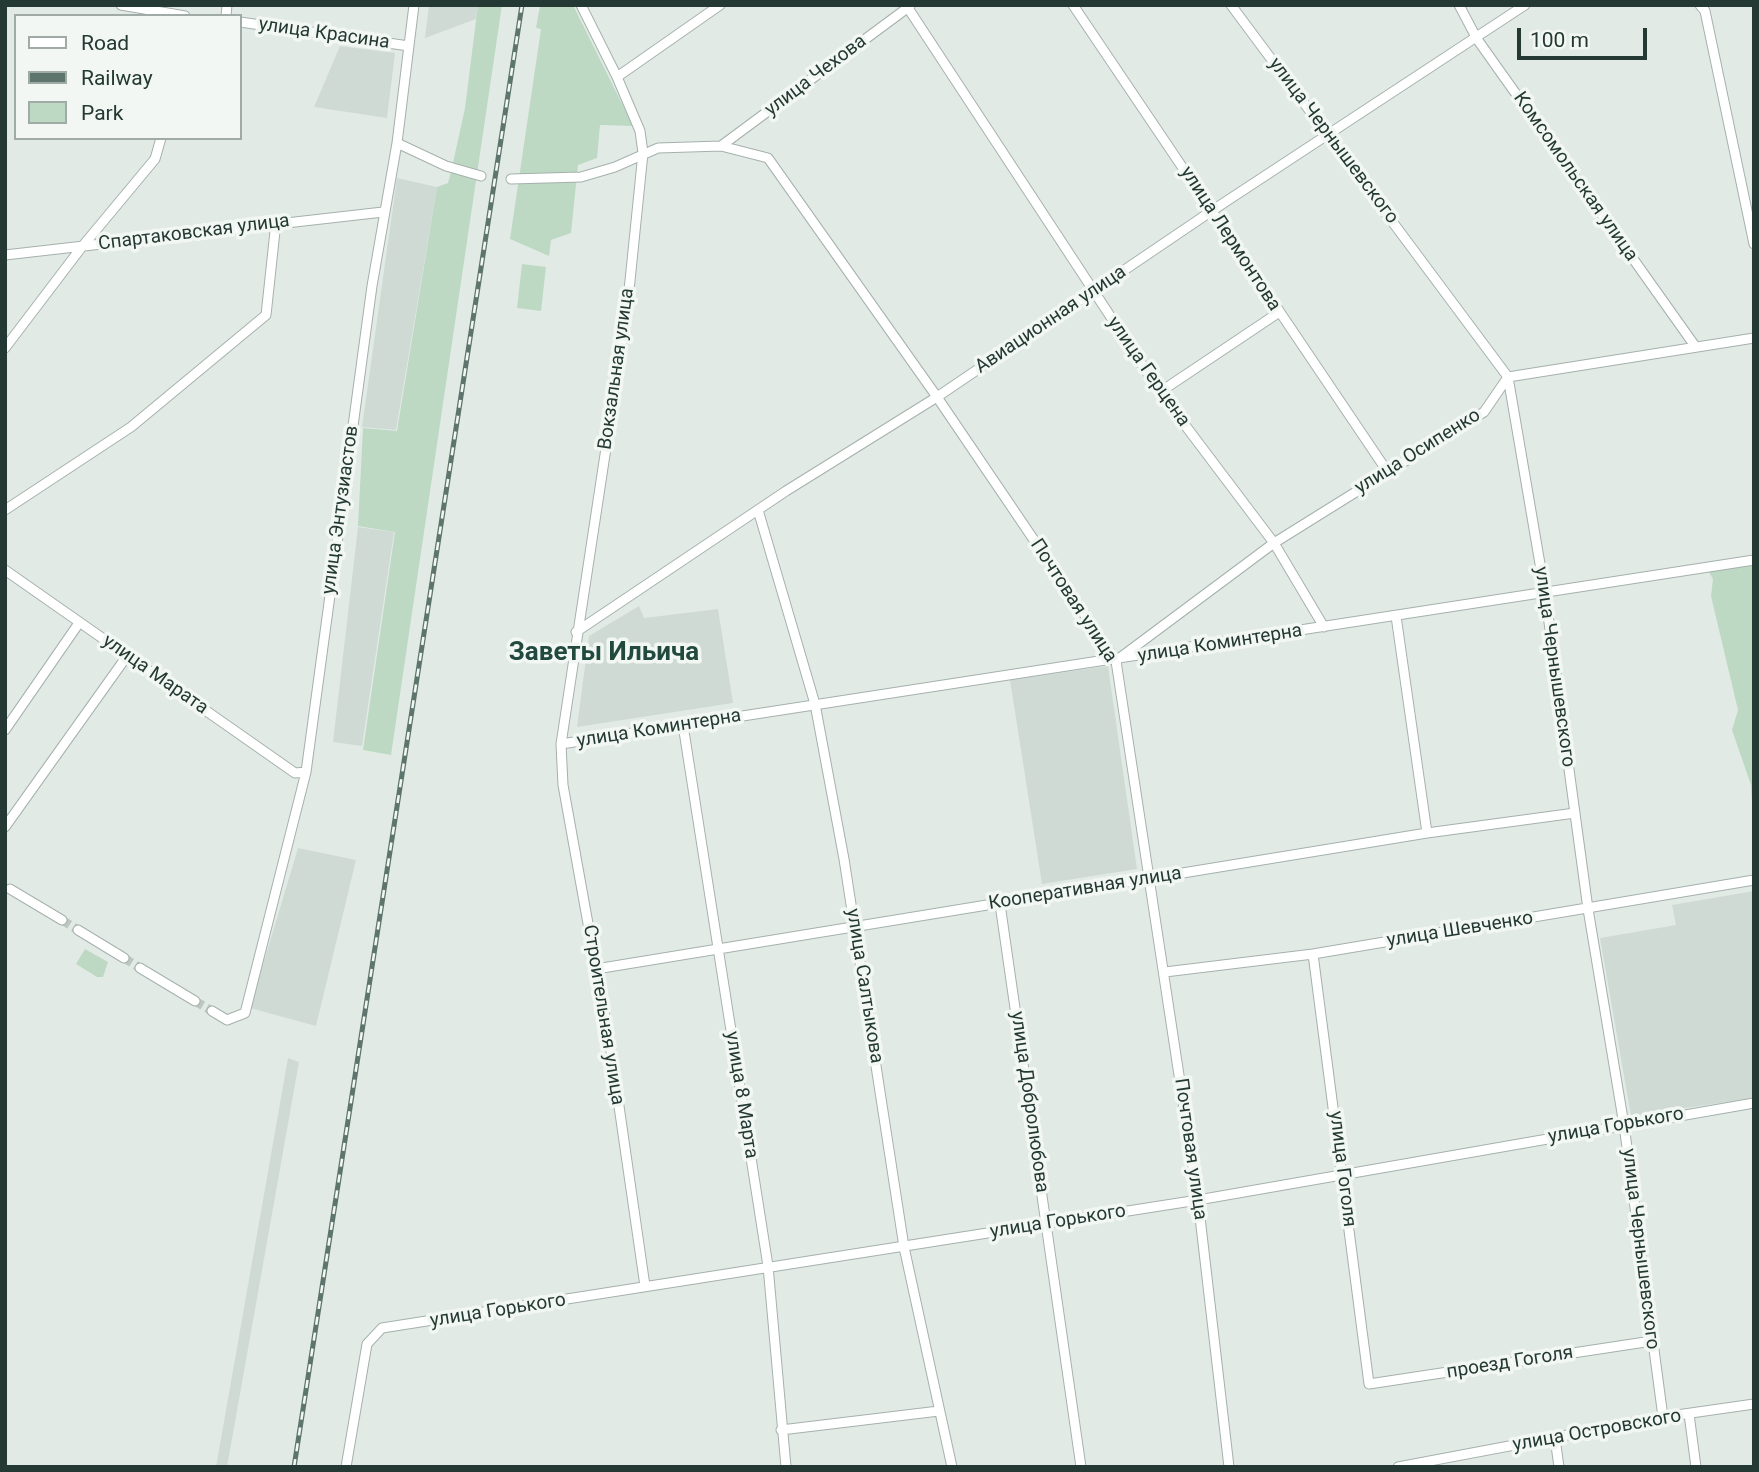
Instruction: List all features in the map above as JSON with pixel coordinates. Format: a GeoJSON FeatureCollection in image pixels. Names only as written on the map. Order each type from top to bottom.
{"type":"FeatureCollection","features":[{"type":"Feature","properties":{"kind":"street"},"geometry":{"type":"LineString","coordinates":[[121,5],[157,14]]}},
{"type":"Feature","properties":{"kind":"street","name":"улица Энтузиастов"},"geometry":{"type":"LineString","coordinates":[[212,1011],[227,1020],[243,1015],[246,1009],[306,772],[383,212],[397,143],[414,5]]}},
{"type":"Feature","properties":{"kind":"street","name":"Вокзальная улица"},"geometry":{"type":"LineString","coordinates":[[561,744],[623,333],[643,153],[640,131],[617,77],[580,5]]}},
{"type":"Feature","properties":{"kind":"street"},"geometry":{"type":"LineString","coordinates":[[617,77],[720,5]]}},
{"type":"Feature","properties":{"kind":"street","name":"улица Лермонтова"},"geometry":{"type":"LineString","coordinates":[[1073,5],[1213,210],[1278,313],[1387,471]]}},
{"type":"Feature","properties":{"kind":"street","name":"улица Чернышевского"},"geometry":{"type":"LineString","coordinates":[[1231,5],[1508,377],[1545,593],[1588,909],[1624,1125],[1663,1418]]}},
{"type":"Feature","properties":{"kind":"street","name":"Комсомольская улица"},"geometry":{"type":"LineString","coordinates":[[1459,5],[1477,38],[1695,346]]}},
{"type":"Feature","properties":{"kind":"street","name":"Авиационная улица"},"geometry":{"type":"LineString","coordinates":[[576,632],[758,510],[937,397],[1213,210],[1330,136],[1525,5]]}},
{"type":"Feature","properties":{"kind":"street"},"geometry":{"type":"LineString","coordinates":[[1700,5],[1705,11],[1754,244]]}},
{"type":"Feature","properties":{"kind":"street","name":"улица Чехова"},"geometry":{"type":"LineString","coordinates":[[721,146],[910,6]]}},
{"type":"Feature","properties":{"kind":"street","name":"улица Герцена"},"geometry":{"type":"LineString","coordinates":[[910,6],[1093,292],[1160,392],[1274,543],[1324,627]]}},
{"type":"Feature","properties":{"kind":"street","name":"улица Красина"},"geometry":{"type":"LineString","coordinates":[[242,22],[409,47]]}},
{"type":"Feature","properties":{"kind":"street"},"geometry":{"type":"LineString","coordinates":[[5,348],[81,248],[155,159],[160,140]]}},
{"type":"Feature","properties":{"kind":"street"},"geometry":{"type":"LineString","coordinates":[[397,143],[446,166],[481,176]]}},
{"type":"Feature","properties":{"kind":"street","name":"Почтовая улица"},"geometry":{"type":"LineString","coordinates":[[511,179],[580,177],[615,167],[659,148],[721,146],[768,158],[937,397],[1116,661],[1198,1200],[1229,1467]]}},
{"type":"Feature","properties":{"kind":"street","name":"Спартаковская улица"},"geometry":{"type":"LineString","coordinates":[[5,255],[81,248],[276,222],[383,212]]}},
{"type":"Feature","properties":{"kind":"street"},"geometry":{"type":"LineString","coordinates":[[5,510],[131,428],[266,315],[276,222]]}},
{"type":"Feature","properties":{"kind":"street"},"geometry":{"type":"LineString","coordinates":[[1160,392],[1278,313]]}},
{"type":"Feature","properties":{"kind":"street"},"geometry":{"type":"LineString","coordinates":[[1508,377],[1754,338]]}},
{"type":"Feature","properties":{"kind":"street","name":"улица Осипенко"},"geometry":{"type":"LineString","coordinates":[[1116,661],[1274,543],[1484,412],[1508,377]]}},
{"type":"Feature","properties":{"kind":"street","name":"улица Салтыкова"},"geometry":{"type":"LineString","coordinates":[[758,510],[815,704],[855,927],[904,1247],[952,1467]]}},
{"type":"Feature","properties":{"kind":"street","name":"улица Коминтерна"},"geometry":{"type":"LineString","coordinates":[[561,744],[1116,661],[1754,560]]}},
{"type":"Feature","properties":{"kind":"street","name":"улица Марата"},"geometry":{"type":"LineString","coordinates":[[5,570],[295,774],[306,772]]}},
{"type":"Feature","properties":{"kind":"street"},"geometry":{"type":"LineString","coordinates":[[1396,616],[1427,833]]}},
{"type":"Feature","properties":{"kind":"street"},"geometry":{"type":"LineString","coordinates":[[5,730],[79,623]]}},
{"type":"Feature","properties":{"kind":"street"},"geometry":{"type":"LineString","coordinates":[[5,827],[127,656]]}},
{"type":"Feature","properties":{"kind":"street","name":"улица 8 Марта"},"geometry":{"type":"LineString","coordinates":[[682,725],[768,1266],[786,1467]]}},
{"type":"Feature","properties":{"kind":"street","name":"Строительная улица"},"geometry":{"type":"LineString","coordinates":[[561,744],[563,785],[596,969],[645,1286]]}},
{"type":"Feature","properties":{"kind":"street","name":"Кооперативная улица"},"geometry":{"type":"LineString","coordinates":[[596,969],[719,951],[1427,833],[1575,813]]}},
{"type":"Feature","properties":{"kind":"street","name":"улица Шевченко"},"geometry":{"type":"LineString","coordinates":[[1165,972],[1313,954],[1754,880]]}},
{"type":"Feature","properties":{"kind":"street"},"geometry":{"type":"LineString","coordinates":[[10,889],[62,920]]}},
{"type":"Feature","properties":{"kind":"street","name":"улица Добролюбова"},"geometry":{"type":"LineString","coordinates":[[1000,904],[1081,1467]]}},
{"type":"Feature","properties":{"kind":"street"},"geometry":{"type":"LineString","coordinates":[[78,930],[124,958]]}},
{"type":"Feature","properties":{"kind":"street","name":"улица Гоголя"},"geometry":{"type":"LineString","coordinates":[[1313,954],[1369,1384]]}},
{"type":"Feature","properties":{"kind":"street"},"geometry":{"type":"LineString","coordinates":[[140,968],[195,1001]]}},
{"type":"Feature","properties":{"kind":"street","name":"улица Горького"},"geometry":{"type":"LineString","coordinates":[[346,1467],[367,1344],[382,1328],[1198,1200],[1754,1102]]}},
{"type":"Feature","properties":{"kind":"street","name":"проезд Гоголя"},"geometry":{"type":"LineString","coordinates":[[1369,1384],[1652,1341]]}},
{"type":"Feature","properties":{"kind":"street","name":"улица Островского"},"geometry":{"type":"LineString","coordinates":[[1398,1467],[1754,1404]]}},
{"type":"Feature","properties":{"kind":"street"},"geometry":{"type":"LineString","coordinates":[[781,1430],[939,1411]]}},
{"type":"Feature","properties":{"kind":"street"},"geometry":{"type":"LineString","coordinates":[[1689,1414],[1696,1467]]}},
{"type":"Feature","properties":{"kind":"street"},"geometry":{"type":"LineString","coordinates":[[1555,1438],[1559,1467]]}},
{"type":"Feature","properties":{"kind":"shaded area"},"geometry":{"type":"Polygon","coordinates":[[[429,5],[478,5],[476,19],[425,38],[429,5]]]}},
{"type":"Feature","properties":{"kind":"shaded area"},"geometry":{"type":"Polygon","coordinates":[[[340,46],[395,53],[387,118],[314,107],[340,46]]]}},
{"type":"Feature","properties":{"kind":"shaded area"},"geometry":{"type":"Polygon","coordinates":[[[397,178],[437,187],[396,430],[362,427],[397,178]]]}},
{"type":"Feature","properties":{"kind":"shaded area"},"geometry":{"type":"Polygon","coordinates":[[[358,527],[394,532],[362,746],[333,742],[358,527]]]}},
{"type":"Feature","properties":{"kind":"shaded area"},"geometry":{"type":"Polygon","coordinates":[[[639,606],[644,618],[718,609],[733,703],[577,727],[589,636],[639,606]]]}},
{"type":"Feature","properties":{"kind":"shaded area"},"geometry":{"type":"Polygon","coordinates":[[[1108,666],[1137,869],[1042,884],[1010,680],[1108,666]]]}},
{"type":"Feature","properties":{"kind":"shaded area"},"geometry":{"type":"Polygon","coordinates":[[[298,848],[356,860],[316,1026],[250,1008],[298,848]]]}},
{"type":"Feature","properties":{"kind":"shaded area"},"geometry":{"type":"Polygon","coordinates":[[[1754,891],[1754,1098],[1631,1116],[1600,938],[1676,925],[1672,905],[1754,891]]]}},
{"type":"Feature","properties":{"kind":"shaded area"},"geometry":{"type":"Polygon","coordinates":[[[288,1058],[299,1062],[227,1467],[216,1467],[288,1058]]]}},
{"type":"Feature","properties":{"kind":"green space"},"geometry":{"type":"Polygon","coordinates":[[[478,5],[502,5],[391,755],[363,750],[395,532],[358,526],[363,428],[397,431],[437,187],[448,183],[465,108],[478,5]]]}},
{"type":"Feature","properties":{"kind":"green space"},"geometry":{"type":"Polygon","coordinates":[[[540,5],[573,5],[633,126],[600,125],[597,158],[578,165],[571,233],[551,240],[549,256],[510,239],[541,29],[536,28],[540,5]]]}},
{"type":"Feature","properties":{"kind":"green space"},"geometry":{"type":"Polygon","coordinates":[[[522,264],[546,267],[541,311],[517,308],[522,264]]]}},
{"type":"Feature","properties":{"kind":"green space"},"geometry":{"type":"Polygon","coordinates":[[[1754,563],[1754,837],[1751,785],[1732,730],[1738,710],[1711,596],[1713,579],[1707,569],[1754,563]]]}},
{"type":"Feature","properties":{"kind":"green space"},"geometry":{"type":"Polygon","coordinates":[[[85,949],[108,962],[103,977],[97,977],[76,964],[85,949]]]}},
{"type":"Feature","properties":{"kind":"tunnel"},"geometry":{"type":"LineString","coordinates":[[62,920],[78,930]]}},
{"type":"Feature","properties":{"kind":"tunnel"},"geometry":{"type":"LineString","coordinates":[[124,958],[140,968]]}},
{"type":"Feature","properties":{"kind":"tunnel"},"geometry":{"type":"LineString","coordinates":[[195,1001],[212,1011]]}},
{"type":"Feature","properties":{"kind":"railway"},"geometry":{"type":"LineString","coordinates":[[294,1467],[522,5]]}},
{"type":"Feature","properties":{"kind":"district","name":"Заветы Ильича"},"geometry":{"type":"Point","coordinates":[604,653]}}]}
